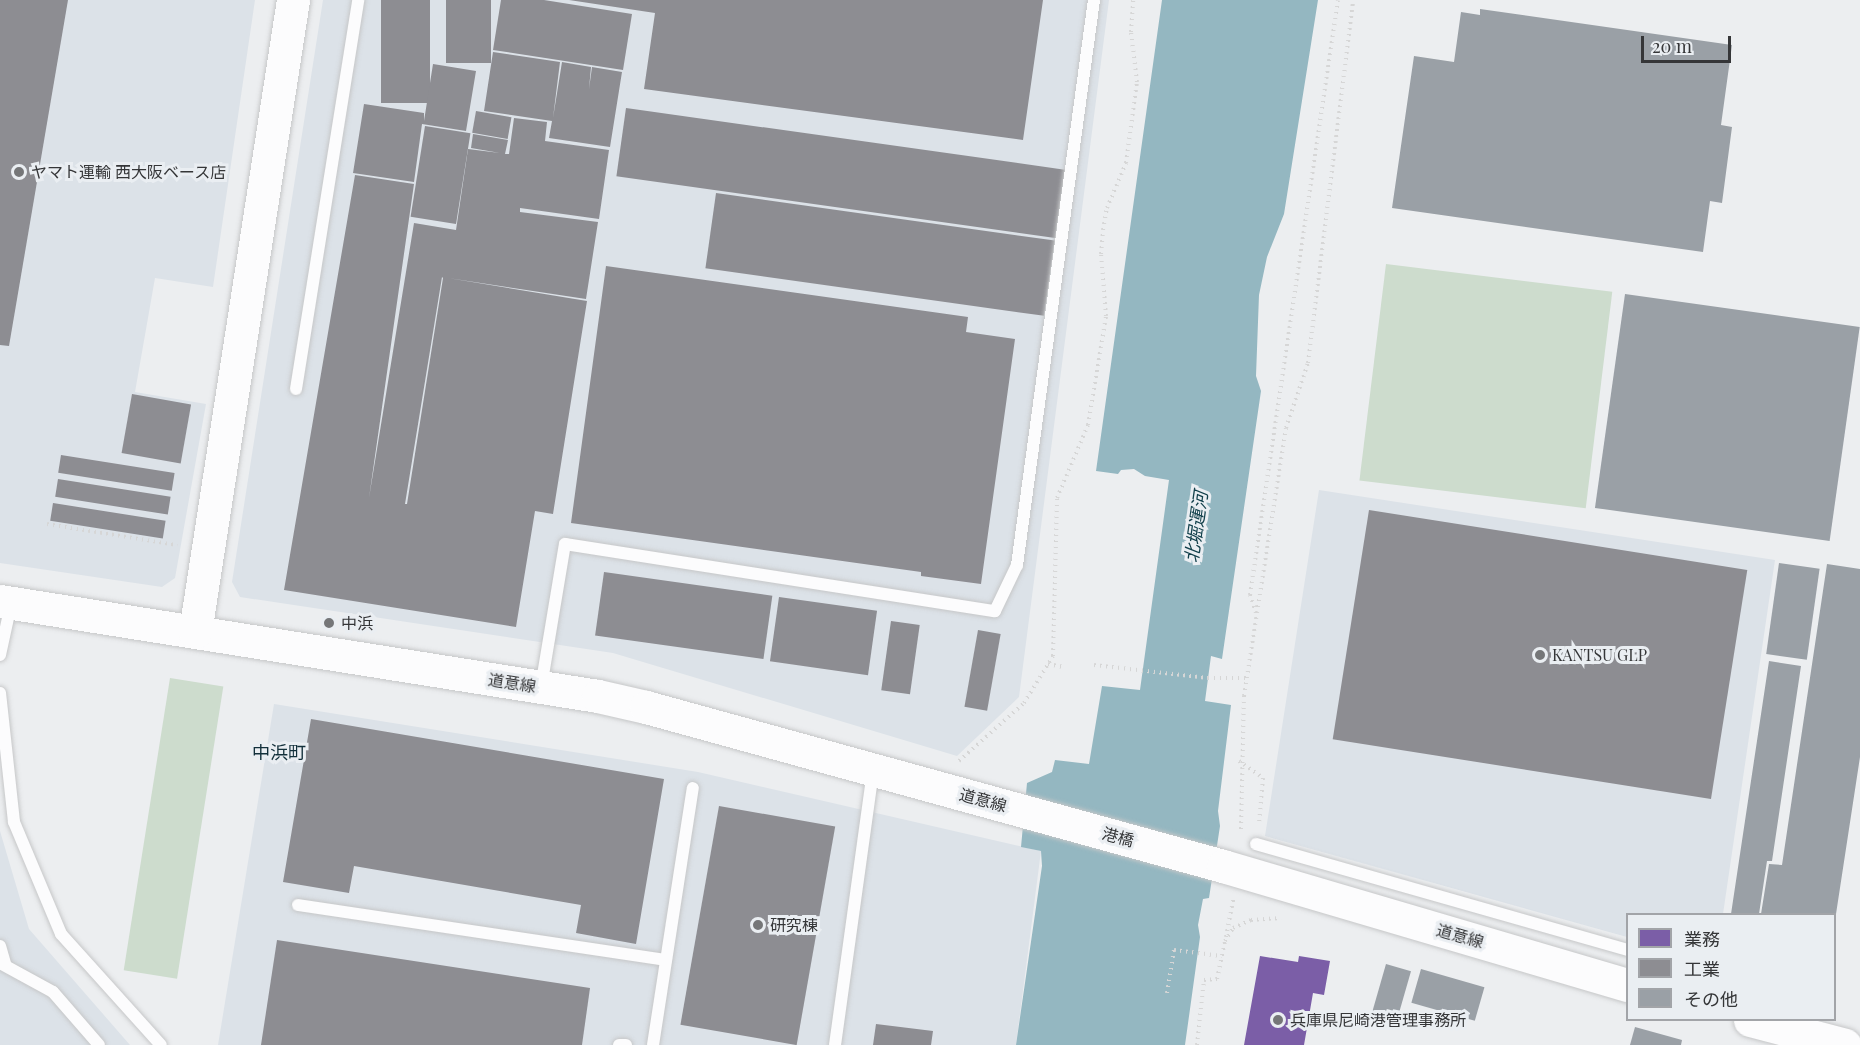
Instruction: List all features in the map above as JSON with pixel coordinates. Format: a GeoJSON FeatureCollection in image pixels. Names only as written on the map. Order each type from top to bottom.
{"type":"FeatureCollection","features":[{"type":"Feature","properties":{"kind":"street"},"geometry":{"type":"LineString","coordinates":[[195,632],[293,0]]}},
{"type":"Feature","properties":{"kind":"street","name":"道意線"},"geometry":{"type":"LineString","coordinates":[[5,602],[646,707],[1014,808]]}},
{"type":"Feature","properties":{"kind":"street","name":"港橋"},"geometry":{"type":"LineString","coordinates":[[1014,808],[1233,866]]}},
{"type":"Feature","properties":{"kind":"street","name":"道意線"},"geometry":{"type":"LineString","coordinates":[[1233,866],[1626,984]]}},
{"type":"Feature","properties":{"kind":"street"},"geometry":{"type":"LineString","coordinates":[[1754,1021],[1845,1045]]}},
{"type":"Feature","properties":{"kind":"lane"},"geometry":{"type":"LineString","coordinates":[[296,389],[358,0]]}},
{"type":"Feature","properties":{"kind":"lane"},"geometry":{"type":"LineString","coordinates":[[541,688],[565,544],[995,611],[1017,565],[1094,0]]}},
{"type":"Feature","properties":{"kind":"lane"},"geometry":{"type":"LineString","coordinates":[[0,655],[5,602]]}},
{"type":"Feature","properties":{"kind":"lane"},"geometry":{"type":"LineString","coordinates":[[0,693],[4,763],[14,822],[61,933],[161,1045]]}},
{"type":"Feature","properties":{"kind":"lane"},"geometry":{"type":"LineString","coordinates":[[835,1045],[873,768]]}},
{"type":"Feature","properties":{"kind":"lane"},"geometry":{"type":"LineString","coordinates":[[652,1045],[693,788]]}},
{"type":"Feature","properties":{"kind":"lane"},"geometry":{"type":"LineString","coordinates":[[1256,844],[1626,949]]}},
{"type":"Feature","properties":{"kind":"lane"},"geometry":{"type":"LineString","coordinates":[[298,905],[666,960]]}},
{"type":"Feature","properties":{"kind":"lane"},"geometry":{"type":"LineString","coordinates":[[0,946],[3,964],[53,992],[99,1045]]}},
{"type":"Feature","properties":{"kind":"lane"},"geometry":{"type":"LineString","coordinates":[[619,1045],[627,1045]]}},
{"type":"Feature","properties":{"kind":"path"},"geometry":{"type":"LineString","coordinates":[[932,785],[1024,703],[1053,656],[1057,498],[1089,425],[1106,316],[1101,254],[1103,230],[1107,208],[1126,164],[1137,82],[1131,32],[1133,0]]}},
{"type":"Feature","properties":{"kind":"path"},"geometry":{"type":"LineString","coordinates":[[1257,614],[1250,595],[1338,0]]}},
{"type":"Feature","properties":{"kind":"path"},"geometry":{"type":"LineString","coordinates":[[1197,1045],[1204,980],[1217,979],[1225,941],[1247,678],[1286,428],[1308,363],[1353,0]]}},
{"type":"Feature","properties":{"kind":"path"},"geometry":{"type":"LineString","coordinates":[[47,524],[187,547]]}},
{"type":"Feature","properties":{"kind":"path"},"geometry":{"type":"LineString","coordinates":[[1048,664],[1064,667]]}},
{"type":"Feature","properties":{"kind":"path"},"geometry":{"type":"LineString","coordinates":[[1094,665],[1142,668],[1208,678],[1247,678]]}},
{"type":"Feature","properties":{"kind":"path"},"geometry":{"type":"LineString","coordinates":[[1239,761],[1263,778],[1256,844]]}},
{"type":"Feature","properties":{"kind":"path"},"geometry":{"type":"LineString","coordinates":[[1225,941],[1233,928],[1251,920],[1291,918]]}},
{"type":"Feature","properties":{"kind":"path"},"geometry":{"type":"LineString","coordinates":[[1167,993],[1174,950],[1222,956]]}},
{"type":"Feature","properties":{"kind":"shaded area"},"geometry":{"type":"Polygon","coordinates":[[[0,0],[255,0],[213,287],[155,278],[135,392],[206,404],[175,578],[162,587],[0,563],[0,0]]]}},
{"type":"Feature","properties":{"kind":"shaded area"},"geometry":{"type":"Polygon","coordinates":[[[323,0],[1109,0],[1019,697],[957,756],[613,653],[240,597],[232,582],[323,0]]]}},
{"type":"Feature","properties":{"kind":"shaded area"},"geometry":{"type":"Polygon","coordinates":[[[1319,490],[1775,560],[1723,913],[1626,913],[1626,937],[1265,836],[1319,490]]]}},
{"type":"Feature","properties":{"kind":"shaded area"},"geometry":{"type":"Polygon","coordinates":[[[274,704],[698,772],[1041,851],[1016,1045],[218,1045],[274,704]]]}},
{"type":"Feature","properties":{"kind":"shaded area"},"geometry":{"type":"Polygon","coordinates":[[[0,831],[29,929],[130,1045],[0,1045],[0,831]]]}},
{"type":"Feature","properties":{"kind":"green space"},"geometry":{"type":"Polygon","coordinates":[[[1386,264],[1612,292],[1586,508],[1359,480],[1386,264]]]}},
{"type":"Feature","properties":{"kind":"green space"},"geometry":{"type":"Polygon","coordinates":[[[170,678],[223,686],[177,979],[124,970],[170,678]]]}},
{"type":"Feature","properties":{"kind":"water","name":"北堀運河"},"geometry":{"type":"Polygon","coordinates":[[[1162,0],[1318,0],[1284,214],[1267,257],[1259,295],[1256,376],[1261,391],[1222,659],[1211,656],[1205,701],[1231,705],[1218,811],[1220,826],[1209,898],[1203,899],[1198,925],[1200,937],[1185,1045],[1016,1045],[1042,866],[1041,851],[1021,847],[1027,783],[1052,772],[1055,760],[1089,764],[1102,686],[1140,690],[1169,480],[1145,476],[1134,469],[1121,470],[1118,474],[1096,471],[1162,0]]]}},
{"type":"Feature","properties":{"kind":"building: 業務","name":"兵庫県尼崎港管理事務所"},"geometry":{"type":"Polygon","coordinates":[[[1260,956],[1298,962],[1299,956],[1330,961],[1324,995],[1313,993],[1304,1045],[1244,1045],[1260,956]]]}},
{"type":"Feature","properties":{"kind":"building: 工業","name":"ヤマト運輸 西大阪ベース店"},"geometry":{"type":"Polygon","coordinates":[[[0,0],[68,0],[9,346],[0,345],[0,0]]]}},
{"type":"Feature","properties":{"kind":"building: 工業"},"geometry":{"type":"Polygon","coordinates":[[[381,0],[430,0],[430,103],[381,103],[381,0]]]}},
{"type":"Feature","properties":{"kind":"building: 工業"},"geometry":{"type":"Polygon","coordinates":[[[446,0],[491,0],[491,63],[446,63],[446,0]]]}},
{"type":"Feature","properties":{"kind":"building: 工業"},"geometry":{"type":"Polygon","coordinates":[[[501,0],[544,0],[632,14],[623,70],[493,50],[501,0]]]}},
{"type":"Feature","properties":{"kind":"building: 工業"},"geometry":{"type":"Polygon","coordinates":[[[569,0],[1043,0],[1023,140],[644,89],[655,13],[569,0]]]}},
{"type":"Feature","properties":{"kind":"building: 工業"},"geometry":{"type":"Polygon","coordinates":[[[493,52],[560,62],[553,118],[562,62],[591,67],[589,89],[592,67],[622,72],[610,147],[549,138],[552,121],[484,111],[493,52]]]}},
{"type":"Feature","properties":{"kind":"building: 工業"},"geometry":{"type":"Polygon","coordinates":[[[433,64],[476,71],[466,131],[422,124],[414,182],[353,173],[364,104],[424,113],[424,121],[433,64]]]}},
{"type":"Feature","properties":{"kind":"building: 工業"},"geometry":{"type":"Polygon","coordinates":[[[626,108],[1065,170],[1055,238],[616,176],[626,108]]]}},
{"type":"Feature","properties":{"kind":"building: 工業"},"geometry":{"type":"Polygon","coordinates":[[[476,111],[511,117],[508,139],[472,133],[476,111]]]}},
{"type":"Feature","properties":{"kind":"building: 工業"},"geometry":{"type":"Polygon","coordinates":[[[514,118],[547,122],[545,141],[609,150],[599,219],[520,208],[520,212],[598,222],[586,299],[448,278],[587,301],[553,514],[535,511],[516,627],[284,590],[355,175],[414,184],[369,498],[414,223],[456,230],[468,149],[500,153],[471,148],[473,134],[508,140],[505,154],[509,154],[514,118]],[[442,277],[405,504],[407,504],[442,277]]]}},
{"type":"Feature","properties":{"kind":"building: 工業"},"geometry":{"type":"Polygon","coordinates":[[[425,126],[470,133],[456,224],[411,217],[425,126]]]}},
{"type":"Feature","properties":{"kind":"building: 工業"},"geometry":{"type":"Polygon","coordinates":[[[716,193],[1055,241],[1044,316],[705,268],[716,193]]]}},
{"type":"Feature","properties":{"kind":"building: 工業"},"geometry":{"type":"Polygon","coordinates":[[[606,266],[968,317],[966,332],[1015,339],[981,584],[921,576],[921,572],[571,523],[606,266]]]}},
{"type":"Feature","properties":{"kind":"building: 工業"},"geometry":{"type":"Polygon","coordinates":[[[132,394],[191,404],[181,464],[122,453],[132,394]]]}},
{"type":"Feature","properties":{"kind":"building: 工業"},"geometry":{"type":"Polygon","coordinates":[[[61,455],[175,473],[172,491],[58,473],[61,455]]]}},
{"type":"Feature","properties":{"kind":"building: 工業"},"geometry":{"type":"Polygon","coordinates":[[[58,479],[171,497],[168,515],[55,497],[58,479]]]}},
{"type":"Feature","properties":{"kind":"building: 工業"},"geometry":{"type":"Polygon","coordinates":[[[53,503],[166,521],[163,539],[50,521],[53,503]]]}},
{"type":"Feature","properties":{"kind":"building: 工業","name":"KANTSU GLP"},"geometry":{"type":"Polygon","coordinates":[[[1369,510],[1747,570],[1711,799],[1333,739],[1369,510]]]}},
{"type":"Feature","properties":{"kind":"building: 工業"},"geometry":{"type":"Polygon","coordinates":[[[604,572],[772,596],[763,659],[595,635],[604,572]]]}},
{"type":"Feature","properties":{"kind":"building: 工業"},"geometry":{"type":"Polygon","coordinates":[[[779,597],[877,611],[868,675],[770,661],[779,597]]]}},
{"type":"Feature","properties":{"kind":"building: 工業"},"geometry":{"type":"Polygon","coordinates":[[[891,621],[920,625],[910,694],[881,690],[891,621]]]}},
{"type":"Feature","properties":{"kind":"building: 工業"},"geometry":{"type":"Polygon","coordinates":[[[978,630],[1001,634],[987,711],[964,707],[978,630]]]}},
{"type":"Feature","properties":{"kind":"building: 工業"},"geometry":{"type":"Polygon","coordinates":[[[311,719],[664,779],[636,944],[576,933],[581,905],[354,866],[349,893],[283,882],[311,719]]]}},
{"type":"Feature","properties":{"kind":"building: 工業","name":"研究棟"},"geometry":{"type":"Polygon","coordinates":[[[719,806],[835,826],[797,1045],[680,1025],[719,806]]]}},
{"type":"Feature","properties":{"kind":"building: 工業"},"geometry":{"type":"Polygon","coordinates":[[[277,940],[590,988],[582,1045],[261,1045],[277,940]]]}},
{"type":"Feature","properties":{"kind":"building: 工業"},"geometry":{"type":"Polygon","coordinates":[[[876,1024],[933,1031],[931,1045],[873,1045],[876,1024]]]}},
{"type":"Feature","properties":{"kind":"building: その他"},"geometry":{"type":"Polygon","coordinates":[[[1480,9],[1732,45],[1721,125],[1732,127],[1722,203],[1710,201],[1703,252],[1392,208],[1414,56],[1454,62],[1461,12],[1480,15],[1480,9]]]}},
{"type":"Feature","properties":{"kind":"building: その他"},"geometry":{"type":"Polygon","coordinates":[[[1625,294],[1860,327],[1830,541],[1595,508],[1625,294]]]}},
{"type":"Feature","properties":{"kind":"building: その他"},"geometry":{"type":"Polygon","coordinates":[[[1779,563],[1820,569],[1807,660],[1766,654],[1779,563]]]}},
{"type":"Feature","properties":{"kind":"building: その他"},"geometry":{"type":"Polygon","coordinates":[[[1827,564],[1860,569],[1860,757],[1836,914],[1761,913],[1769,864],[1782,865],[1827,564]]]}},
{"type":"Feature","properties":{"kind":"building: その他"},"geometry":{"type":"Polygon","coordinates":[[[1769,661],[1801,666],[1772,861],[1767,861],[1759,913],[1731,913],[1769,661]]]}},
{"type":"Feature","properties":{"kind":"building: その他"},"geometry":{"type":"Polygon","coordinates":[[[1386,964],[1411,971],[1396,1025],[1371,1018],[1386,964]]]}},
{"type":"Feature","properties":{"kind":"building: その他"},"geometry":{"type":"Polygon","coordinates":[[[1421,969],[1484,987],[1475,1021],[1411,1003],[1421,969]]]}},
{"type":"Feature","properties":{"kind":"building: その他"},"geometry":{"type":"Polygon","coordinates":[[[1635,1027],[1682,1040],[1681,1045],[1630,1045],[1635,1027]]]}},
{"type":"Feature","properties":{"kind":"place","name":"ヤマト運輸 西大阪ベース店"},"geometry":{"type":"Point","coordinates":[19,172]}},
{"type":"Feature","properties":{"kind":"place","name":"中浜"},"geometry":{"type":"Point","coordinates":[329,623]}},
{"type":"Feature","properties":{"kind":"place","name":"KANTSU GLP"},"geometry":{"type":"Point","coordinates":[1540,655]}},
{"type":"Feature","properties":{"kind":"place","name":"研究棟"},"geometry":{"type":"Point","coordinates":[758,925]}},
{"type":"Feature","properties":{"kind":"place","name":"兵庫県尼崎港管理事務所"},"geometry":{"type":"Point","coordinates":[1278,1020]}},
{"type":"Feature","properties":{"kind":"district","name":"中浜町"},"geometry":{"type":"Point","coordinates":[279,752]}}]}
